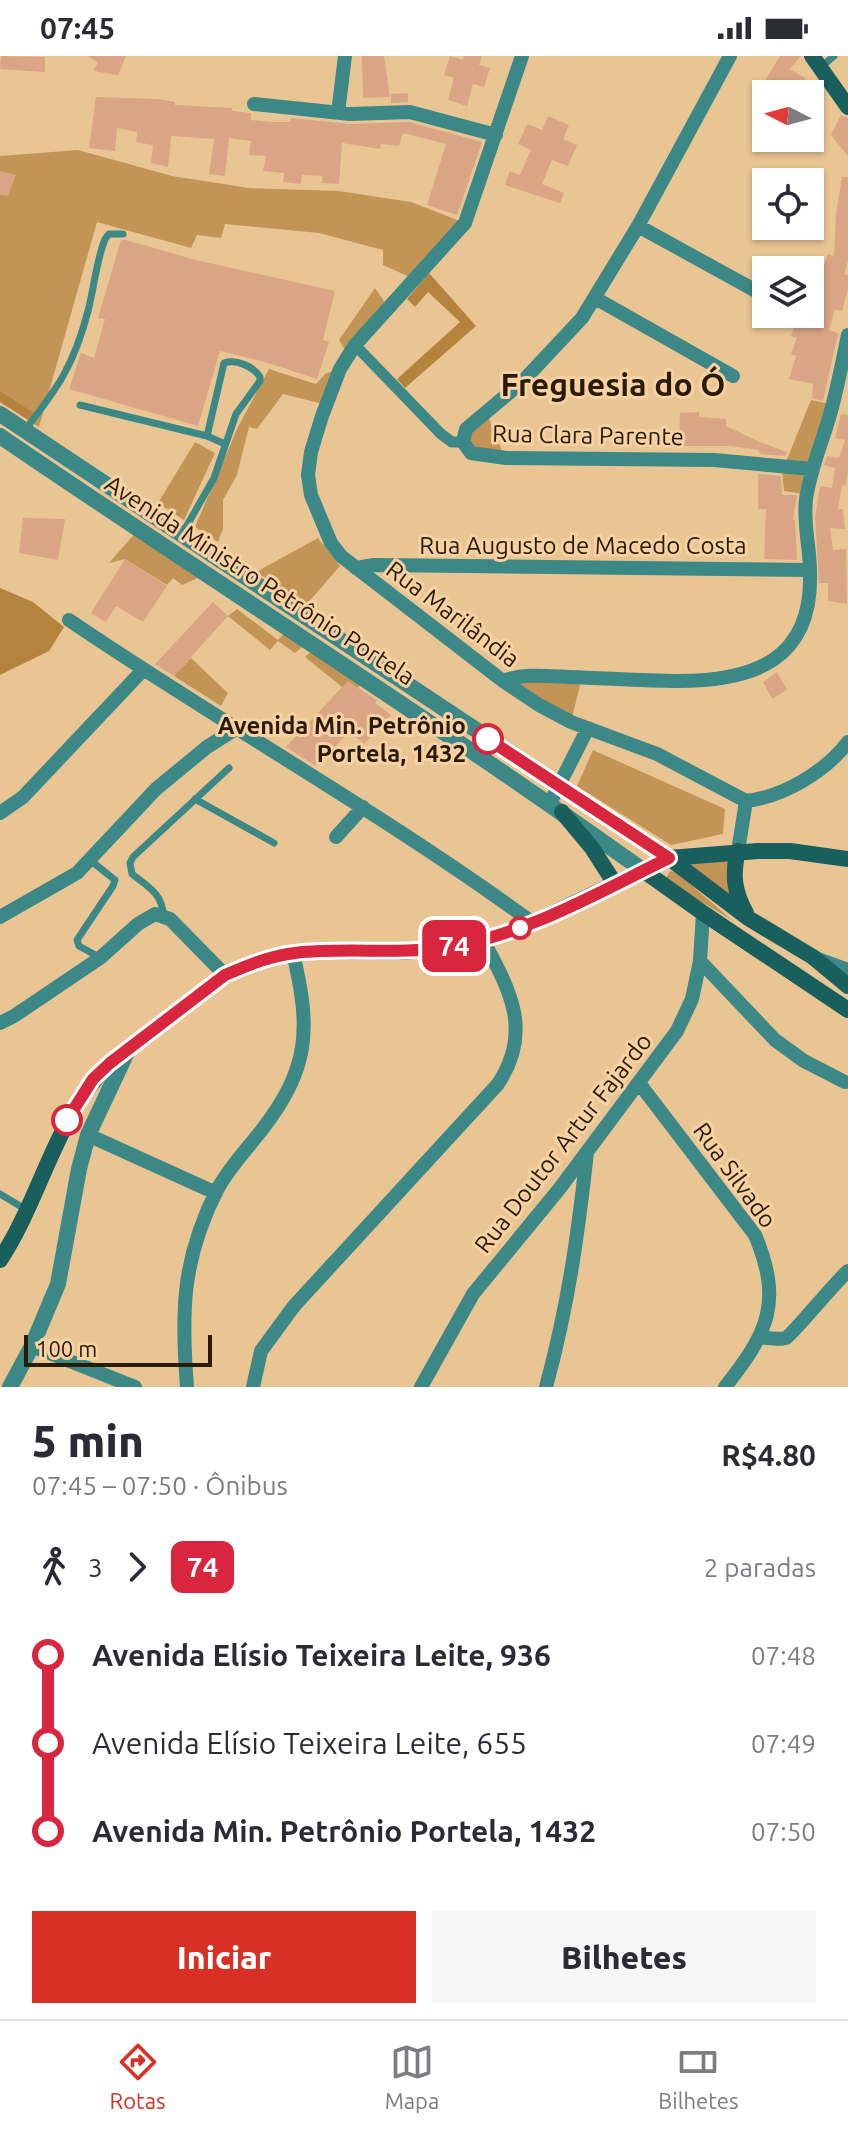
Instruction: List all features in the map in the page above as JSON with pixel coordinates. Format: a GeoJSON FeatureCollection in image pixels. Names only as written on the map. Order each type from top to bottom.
{"type":"FeatureCollection","features":[{"type":"Feature","properties":{"kind":"main road"},"geometry":{"type":"LineString","coordinates":[[823,60],[848,107]]}},
{"type":"Feature","properties":{"kind":"main road"},"geometry":{"type":"LineString","coordinates":[[556,807],[592,848],[615,884]]}},
{"type":"Feature","properties":{"kind":"main road"},"geometry":{"type":"LineString","coordinates":[[738,851],[734,869],[735,891],[748,918]]}},
{"type":"Feature","properties":{"kind":"main road"},"geometry":{"type":"LineString","coordinates":[[0,1260],[27,1211],[60,1134],[84,1092],[110,1063],[225,975],[260,960],[293,953],[404,952],[483,940],[533,923],[669,858],[738,851],[790,851],[848,859]]}},
{"type":"Feature","properties":{"kind":"main road","name":"Avenida Ministro Petrônio Portela"},"geometry":{"type":"LineString","coordinates":[[669,858],[748,918],[813,957],[848,986]]}},
{"type":"Feature","properties":{"kind":"main road","name":"Avenida Ministro Petrônio Portela"},"geometry":{"type":"LineString","coordinates":[[644,871],[848,1010]]}},
{"type":"Feature","properties":{"kind":"street"},"geometry":{"type":"LineString","coordinates":[[338,113],[345,56]]}},
{"type":"Feature","properties":{"kind":"street","name":"Rua Marilândia"},"geometry":{"type":"LineString","coordinates":[[522,56],[465,223],[355,345],[339,372],[311,452],[308,475],[311,495],[331,543],[341,556],[503,681],[558,716],[657,754],[746,801]]}},
{"type":"Feature","properties":{"kind":"street","name":"Rua Clara Parente"},"geometry":{"type":"LineString","coordinates":[[730,56],[638,226],[595,298],[563,341],[522,382],[466,429],[463,442],[471,453],[506,458],[672,458],[812,469]]}},
{"type":"Feature","properties":{"kind":"street"},"geometry":{"type":"LineString","coordinates":[[254,104],[338,113],[410,112],[496,135]]}},
{"type":"Feature","properties":{"kind":"street"},"geometry":{"type":"LineString","coordinates":[[638,226],[752,289]]}},
{"type":"Feature","properties":{"kind":"street"},"geometry":{"type":"LineString","coordinates":[[595,298],[733,376]]}},
{"type":"Feature","properties":{"kind":"street"},"geometry":{"type":"LineString","coordinates":[[503,681],[529,675],[679,681],[748,674],[764,667],[783,652],[797,635],[810,590],[805,523],[812,469],[829,416],[848,335]]}},
{"type":"Feature","properties":{"kind":"street"},"geometry":{"type":"LineString","coordinates":[[355,345],[441,434],[452,442],[463,442]]}},
{"type":"Feature","properties":{"kind":"street","name":"Avenida Ministro Petrônio Portela"},"geometry":{"type":"LineString","coordinates":[[0,414],[669,858]]}},
{"type":"Feature","properties":{"kind":"street","name":"Avenida Ministro Petrônio Portela"},"geometry":{"type":"LineString","coordinates":[[0,436],[556,807],[644,871]]}},
{"type":"Feature","properties":{"kind":"street","name":"Rua Augusto de Macedo Costa"},"geometry":{"type":"LineString","coordinates":[[356,568],[374,565],[810,570]]}},
{"type":"Feature","properties":{"kind":"street"},"geometry":{"type":"LineString","coordinates":[[69,620],[143,670],[363,807],[533,923]]}},
{"type":"Feature","properties":{"kind":"street"},"geometry":{"type":"LineString","coordinates":[[3,807],[23,797],[143,670]]}},
{"type":"Feature","properties":{"kind":"street"},"geometry":{"type":"LineString","coordinates":[[0,917],[54,889],[77,873],[156,789],[207,747],[237,728]]}},
{"type":"Feature","properties":{"kind":"street"},"geometry":{"type":"LineString","coordinates":[[556,807],[559,787],[588,728]]}},
{"type":"Feature","properties":{"kind":"street"},"geometry":{"type":"LineString","coordinates":[[738,851],[746,801],[765,799],[797,783],[837,755],[848,742]]}},
{"type":"Feature","properties":{"kind":"street"},"geometry":{"type":"LineString","coordinates":[[336,837],[363,807]]}},
{"type":"Feature","properties":{"kind":"street","name":"Rua Doutor Artur Fajardo"},"geometry":{"type":"LineString","coordinates":[[421,1387],[473,1294],[587,1152],[685,1017],[700,961],[703,913]]}},
{"type":"Feature","properties":{"kind":"street"},"geometry":{"type":"LineString","coordinates":[[0,1023],[100,958],[150,916],[166,917],[225,975]]}},
{"type":"Feature","properties":{"kind":"street"},"geometry":{"type":"LineString","coordinates":[[253,1387],[261,1351],[294,1306],[498,1084],[508,1068],[515,1048],[517,1022],[502,975],[483,940]]}},
{"type":"Feature","properties":{"kind":"street"},"geometry":{"type":"LineString","coordinates":[[187,1387],[182,1330],[184,1293],[199,1232],[216,1193],[270,1120],[297,1075],[304,1031],[293,953]]}},
{"type":"Feature","properties":{"kind":"street","name":"Avenida Ministro Petrônio Portela"},"geometry":{"type":"LineString","coordinates":[[813,957],[848,970]]}},
{"type":"Feature","properties":{"kind":"street"},"geometry":{"type":"LineString","coordinates":[[700,961],[775,1040],[804,1061],[847,1083]]}},
{"type":"Feature","properties":{"kind":"street"},"geometry":{"type":"LineString","coordinates":[[10,1387],[32,1346],[58,1284],[88,1135],[128,1050]]}},
{"type":"Feature","properties":{"kind":"street","name":"Rua Silvado"},"geometry":{"type":"LineString","coordinates":[[639,1083],[755,1235],[767,1263],[770,1286],[767,1315],[760,1337],[725,1387]]}},
{"type":"Feature","properties":{"kind":"street"},"geometry":{"type":"LineString","coordinates":[[88,1135],[216,1193]]}},
{"type":"Feature","properties":{"kind":"street"},"geometry":{"type":"LineString","coordinates":[[546,1387],[575,1260],[587,1152]]}},
{"type":"Feature","properties":{"kind":"street"},"geometry":{"type":"LineString","coordinates":[[760,1337],[780,1339],[792,1335],[833,1284],[848,1271]]}},
{"type":"Feature","properties":{"kind":"street"},"geometry":{"type":"LineString","coordinates":[[32,1346],[135,1387]]}},
{"type":"Feature","properties":{"kind":"lane"},"geometry":{"type":"LineString","coordinates":[[16,447],[25,430],[56,391],[72,361],[105,239],[109,234],[123,234]]}},
{"type":"Feature","properties":{"kind":"lane"},"geometry":{"type":"LineString","coordinates":[[171,552],[214,478],[236,414],[260,381],[255,370],[228,361],[221,367],[219,392],[207,436]]}},
{"type":"Feature","properties":{"kind":"lane"},"geometry":{"type":"LineString","coordinates":[[80,405],[207,436],[225,444]]}},
{"type":"Feature","properties":{"kind":"lane"},"geometry":{"type":"LineString","coordinates":[[166,917],[158,895],[132,874],[130,863],[229,768]]}},
{"type":"Feature","properties":{"kind":"lane"},"geometry":{"type":"LineString","coordinates":[[195,799],[274,843]]}},
{"type":"Feature","properties":{"kind":"lane"},"geometry":{"type":"LineString","coordinates":[[90,860],[115,880],[77,940],[79,946],[100,958]]}},
{"type":"Feature","properties":{"kind":"lane"},"geometry":{"type":"LineString","coordinates":[[0,1194],[27,1211]]}},
{"type":"Feature","properties":{"kind":"shaded area"},"geometry":{"type":"Polygon","coordinates":[[[78,150],[172,176],[249,188],[339,191],[411,202],[465,223],[414,279],[383,265],[383,250],[319,233],[225,224],[221,238],[197,235],[191,248],[97,222],[39,427],[0,402],[0,156],[78,150]]]}},
{"type":"Feature","properties":{"kind":"shaded area"},"geometry":{"type":"Polygon","coordinates":[[[429,273],[476,326],[405,388],[397,379],[460,322],[428,292],[415,307],[407,299],[429,273]]]}},
{"type":"Feature","properties":{"kind":"shaded area"},"geometry":{"type":"Polygon","coordinates":[[[375,288],[388,307],[349,356],[339,340],[375,288]]]}},
{"type":"Feature","properties":{"kind":"shaded area"},"geometry":{"type":"Polygon","coordinates":[[[269,369],[316,384],[325,374],[333,371],[327,405],[283,394],[257,429],[249,427],[237,475],[223,500],[223,529],[218,542],[195,527],[238,427],[269,369]]]}},
{"type":"Feature","properties":{"kind":"shaded area"},"geometry":{"type":"Polygon","coordinates":[[[0,391],[37,415],[35,424],[0,402],[0,391]]]}},
{"type":"Feature","properties":{"kind":"shaded area"},"geometry":{"type":"Polygon","coordinates":[[[811,400],[830,404],[810,468],[785,464],[811,400]]]}},
{"type":"Feature","properties":{"kind":"shaded area"},"geometry":{"type":"Polygon","coordinates":[[[487,414],[504,456],[479,454],[465,436],[487,414]]]}},
{"type":"Feature","properties":{"kind":"shaded area"},"geometry":{"type":"Polygon","coordinates":[[[195,442],[215,453],[184,520],[158,503],[195,442]]]}},
{"type":"Feature","properties":{"kind":"shaded area"},"geometry":{"type":"Polygon","coordinates":[[[782,471],[803,472],[807,479],[804,494],[784,491],[782,471]]]}},
{"type":"Feature","properties":{"kind":"shaded area"},"geometry":{"type":"Polygon","coordinates":[[[138,530],[205,575],[182,585],[173,578],[167,585],[125,559],[109,563],[138,530]]]}},
{"type":"Feature","properties":{"kind":"shaded area"},"geometry":{"type":"Polygon","coordinates":[[[318,538],[340,566],[307,604],[256,572],[318,538]]]}},
{"type":"Feature","properties":{"kind":"shaded area"},"geometry":{"type":"Polygon","coordinates":[[[0,588],[33,602],[64,627],[49,651],[0,675],[0,588]]]}},
{"type":"Feature","properties":{"kind":"shaded area"},"geometry":{"type":"Polygon","coordinates":[[[237,609],[278,640],[288,629],[308,642],[295,653],[278,641],[270,650],[228,616],[237,609]]]}},
{"type":"Feature","properties":{"kind":"shaded area"},"geometry":{"type":"Polygon","coordinates":[[[316,647],[365,679],[352,695],[305,657],[316,647]]]}},
{"type":"Feature","properties":{"kind":"shaded area"},"geometry":{"type":"Polygon","coordinates":[[[191,658],[228,693],[221,706],[174,676],[191,658]]]}},
{"type":"Feature","properties":{"kind":"shaded area"},"geometry":{"type":"Polygon","coordinates":[[[582,677],[571,722],[503,681],[582,677]]]}},
{"type":"Feature","properties":{"kind":"shaded area"},"geometry":{"type":"Polygon","coordinates":[[[593,750],[725,809],[723,834],[671,845],[577,786],[593,750]]]}},
{"type":"Feature","properties":{"kind":"shaded area"},"geometry":{"type":"Polygon","coordinates":[[[738,851],[748,918],[669,858],[738,851]]]}},
{"type":"Feature","properties":{"kind":"shaded area"},"geometry":{"type":"Polygon","coordinates":[[[670,871],[676,872],[732,920],[670,883],[666,878],[670,871]]]}},
{"type":"Feature","properties":{"kind":"building"},"geometry":{"type":"Polygon","coordinates":[[[1,56],[45,57],[45,72],[0,69],[1,56]]]}},
{"type":"Feature","properties":{"kind":"building"},"geometry":{"type":"Polygon","coordinates":[[[88,56],[126,56],[118,75],[93,71],[98,63],[88,56]]]}},
{"type":"Feature","properties":{"kind":"building"},"geometry":{"type":"Polygon","coordinates":[[[362,56],[384,56],[390,97],[363,98],[362,56]]]}},
{"type":"Feature","properties":{"kind":"building"},"geometry":{"type":"Polygon","coordinates":[[[450,56],[463,60],[464,56],[482,56],[479,65],[490,68],[484,87],[473,84],[467,106],[448,100],[454,78],[444,75],[450,56]]]}},
{"type":"Feature","properties":{"kind":"building"},"geometry":{"type":"Polygon","coordinates":[[[780,56],[801,56],[790,69],[804,80],[765,80],[780,56]]]}},
{"type":"Feature","properties":{"kind":"building"},"geometry":{"type":"Polygon","coordinates":[[[408,93],[408,102],[391,103],[391,94],[408,93]]]}},
{"type":"Feature","properties":{"kind":"building"},"geometry":{"type":"Polygon","coordinates":[[[96,97],[157,99],[175,102],[175,105],[232,108],[232,111],[251,113],[251,120],[271,122],[290,122],[291,118],[350,124],[409,122],[482,142],[457,215],[427,205],[446,144],[403,133],[399,146],[381,144],[380,149],[342,143],[339,184],[322,183],[322,176],[302,175],[301,184],[283,182],[284,173],[263,171],[266,156],[249,155],[251,141],[229,138],[225,176],[209,174],[214,139],[171,136],[168,167],[151,163],[153,145],[136,142],[137,132],[117,128],[115,151],[89,148],[96,97]]]}},
{"type":"Feature","properties":{"kind":"building"},"geometry":{"type":"Polygon","coordinates":[[[841,115],[848,118],[848,156],[831,135],[841,115]]]}},
{"type":"Feature","properties":{"kind":"building"},"geometry":{"type":"Polygon","coordinates":[[[548,116],[569,125],[563,139],[577,145],[568,166],[552,160],[542,184],[564,193],[560,203],[505,185],[510,171],[520,175],[531,150],[518,144],[527,124],[542,130],[548,116]]]}},
{"type":"Feature","properties":{"kind":"building"},"geometry":{"type":"Polygon","coordinates":[[[0,171],[16,175],[8,196],[0,195],[0,171]]]}},
{"type":"Feature","properties":{"kind":"building"},"geometry":{"type":"Polygon","coordinates":[[[842,177],[848,177],[848,261],[844,274],[848,275],[848,289],[842,311],[835,309],[829,330],[838,333],[823,401],[812,398],[813,384],[789,379],[796,356],[791,354],[797,338],[791,336],[794,328],[824,328],[824,265],[828,254],[834,256],[842,177]]]}},
{"type":"Feature","properties":{"kind":"building"},"geometry":{"type":"Polygon","coordinates":[[[121,240],[335,291],[323,340],[329,342],[317,379],[220,351],[198,426],[69,389],[81,353],[94,358],[105,319],[98,318],[121,240]]]}},
{"type":"Feature","properties":{"kind":"building"},"geometry":{"type":"Polygon","coordinates":[[[699,412],[699,417],[726,419],[726,426],[787,452],[785,456],[760,454],[759,450],[731,446],[679,446],[680,413],[699,412]]]}},
{"type":"Feature","properties":{"kind":"building"},"geometry":{"type":"Polygon","coordinates":[[[841,414],[848,415],[848,470],[838,509],[843,509],[845,529],[830,528],[833,550],[846,549],[847,604],[828,601],[828,583],[819,583],[815,517],[820,486],[832,488],[835,468],[824,465],[827,456],[839,458],[845,440],[835,438],[841,414]]]}},
{"type":"Feature","properties":{"kind":"building"},"geometry":{"type":"Polygon","coordinates":[[[758,474],[781,476],[782,495],[797,495],[793,520],[797,560],[764,559],[766,509],[758,509],[758,474]]]}},
{"type":"Feature","properties":{"kind":"building"},"geometry":{"type":"Polygon","coordinates":[[[23,518],[65,519],[58,560],[19,553],[23,518]]]}},
{"type":"Feature","properties":{"kind":"building"},"geometry":{"type":"Polygon","coordinates":[[[125,559],[167,586],[143,622],[116,606],[106,622],[91,613],[125,559]]]}},
{"type":"Feature","properties":{"kind":"building"},"geometry":{"type":"Polygon","coordinates":[[[213,602],[228,616],[174,676],[155,664],[213,602]]]}},
{"type":"Feature","properties":{"kind":"building"},"geometry":{"type":"Polygon","coordinates":[[[777,672],[787,690],[772,699],[763,682],[777,672]]]}},
{"type":"Feature","properties":{"kind":"building"},"geometry":{"type":"Polygon","coordinates":[[[348,681],[378,701],[375,703],[391,715],[364,744],[350,731],[316,766],[286,747],[348,681]]]}},
{"type":"Feature","properties":{"kind":"bus line","name":"74"},"geometry":{"type":"LineString","coordinates":[[67,1120],[93,1079],[110,1063],[225,975],[260,960],[293,953],[404,952],[483,940],[533,923],[669,858],[488,739]]}},
{"type":"Feature","properties":{"kind":"place","name":"Avenida Min. Petrônio Portela, 1432"},"geometry":{"type":"Point","coordinates":[488,739]}},
{"type":"Feature","properties":{"kind":"district","name":"Freguesia do Ó"},"geometry":{"type":"Point","coordinates":[613,384]}}]}
